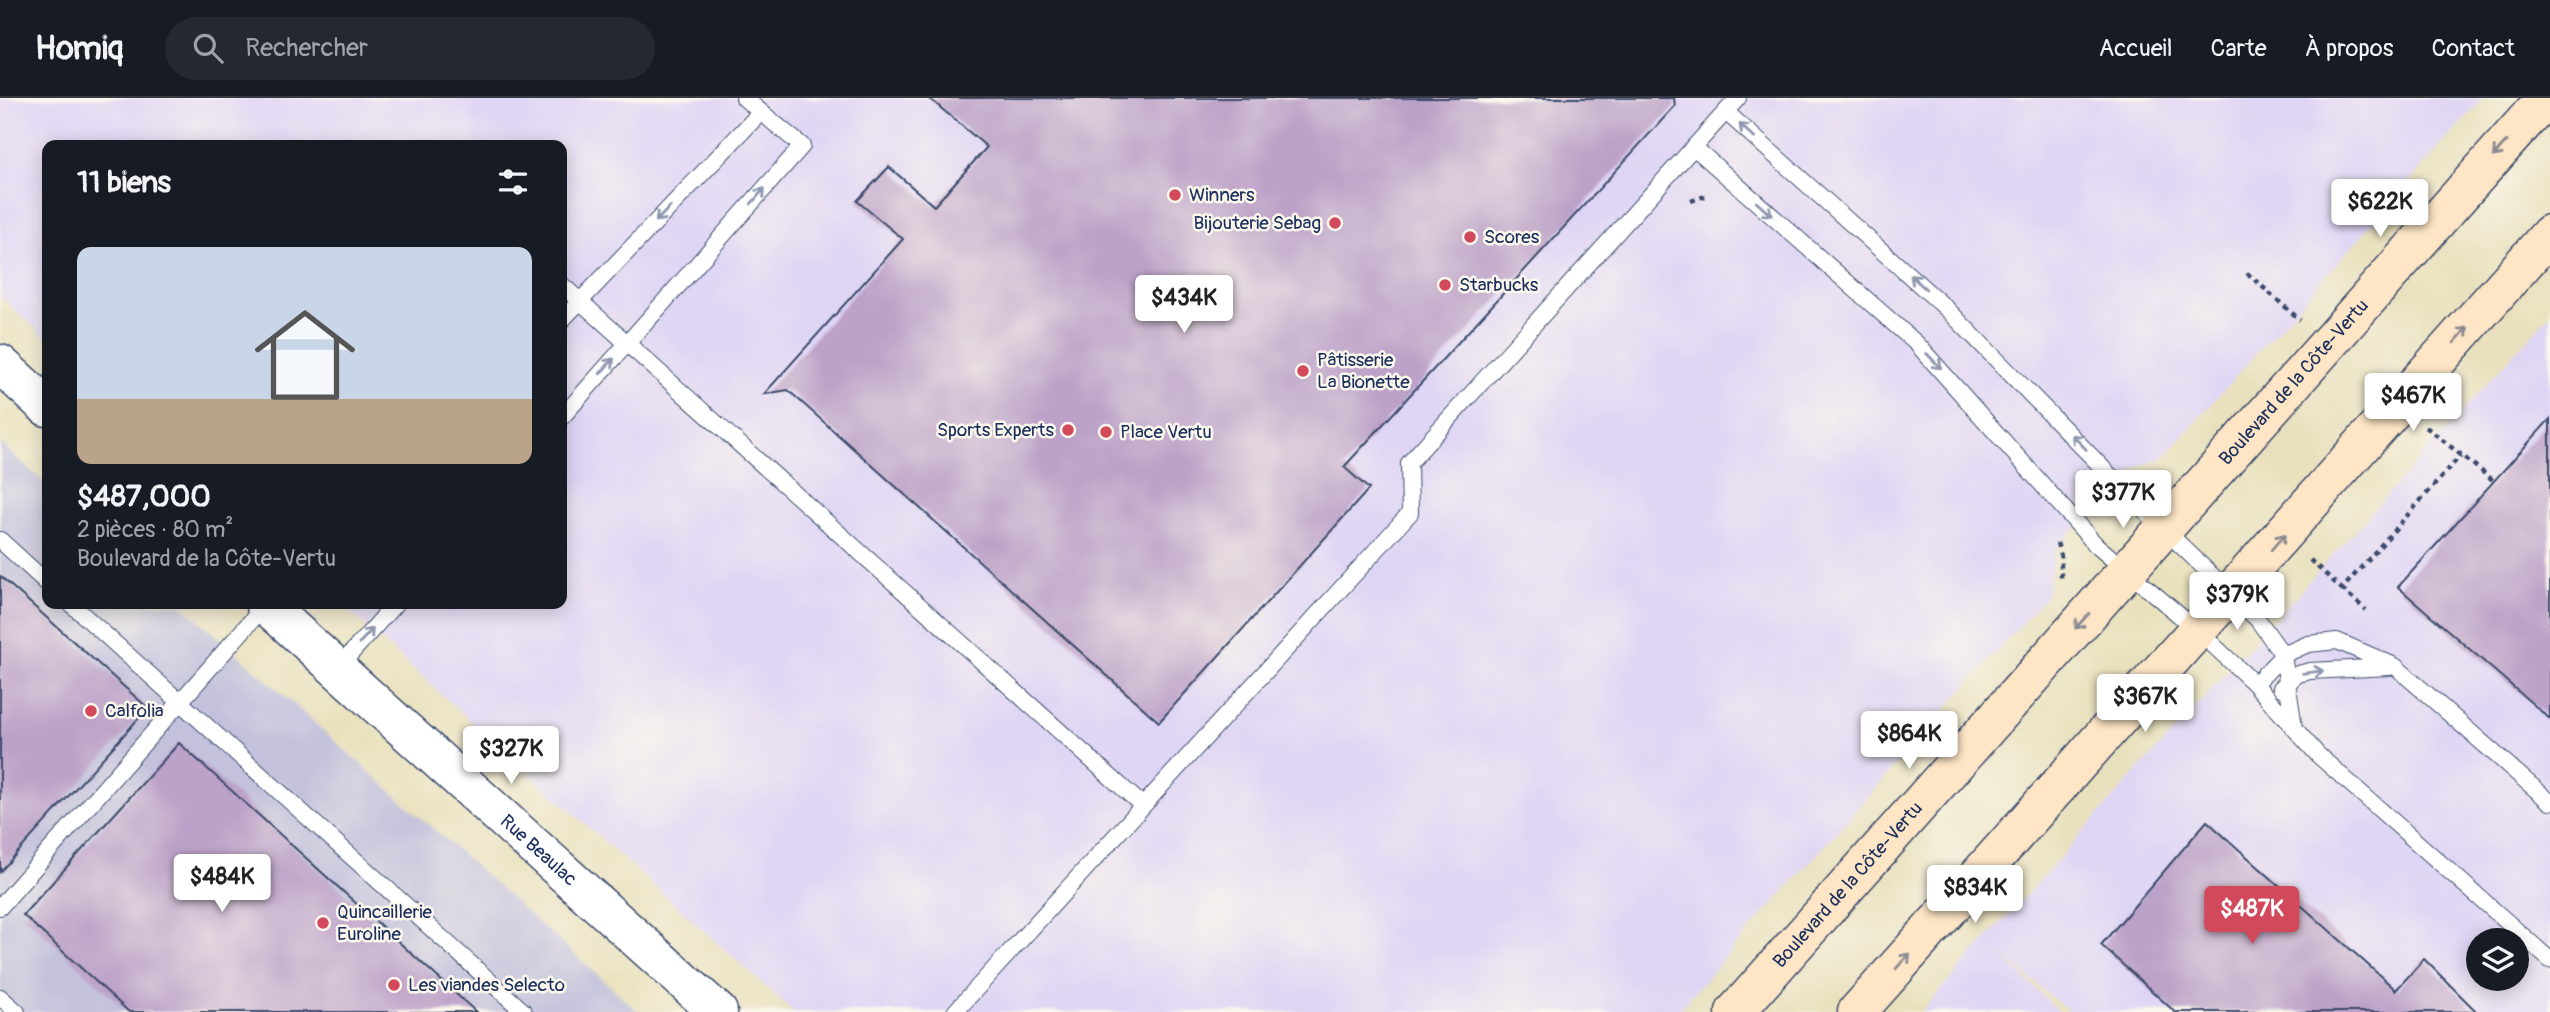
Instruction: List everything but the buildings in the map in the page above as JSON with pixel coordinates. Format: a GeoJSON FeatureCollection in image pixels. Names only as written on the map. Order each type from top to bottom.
{"type":"FeatureCollection","features":[{"type":"Feature","properties":{"kind":"main road","name":"Boulevard de la Côte-Vertu"},"geometry":{"type":"LineString","coordinates":[[1735,1012],[2546,98]]}},
{"type":"Feature","properties":{"kind":"main road"},"geometry":{"type":"LineString","coordinates":[[1857,1012],[2550,234]]}},
{"type":"Feature","properties":{"kind":"street"},"geometry":{"type":"LineString","coordinates":[[0,364],[42,402]]}},
{"type":"Feature","properties":{"kind":"street","name":"Rue Beaulac"},"geometry":{"type":"LineString","coordinates":[[277,609],[337,669],[718,1012]]}},
{"type":"Feature","properties":{"kind":"lane"},"geometry":{"type":"LineString","coordinates":[[567,411],[802,146],[744,98]]}},
{"type":"Feature","properties":{"kind":"lane"},"geometry":{"type":"LineString","coordinates":[[955,1012],[1410,513],[1409,463],[1738,98]]}},
{"type":"Feature","properties":{"kind":"lane"},"geometry":{"type":"LineString","coordinates":[[567,315],[761,111]]}},
{"type":"Feature","properties":{"kind":"lane"},"geometry":{"type":"LineString","coordinates":[[1726,111],[1948,310],[2267,629],[2283,655],[2294,727]]}},
{"type":"Feature","properties":{"kind":"lane"},"geometry":{"type":"LineString","coordinates":[[1695,148],[1917,344],[2096,545],[2198,631],[2270,699],[2318,755],[2550,960]]}},
{"type":"Feature","properties":{"kind":"lane"},"geometry":{"type":"LineString","coordinates":[[567,289],[1143,806]]}},
{"type":"Feature","properties":{"kind":"lane"},"geometry":{"type":"LineString","coordinates":[[0,540],[42,578]]}},
{"type":"Feature","properties":{"kind":"lane"},"geometry":{"type":"LineString","coordinates":[[77,609],[524,1012]]}},
{"type":"Feature","properties":{"kind":"lane"},"geometry":{"type":"LineString","coordinates":[[0,907],[181,703],[273,609]]}},
{"type":"Feature","properties":{"kind":"lane"},"geometry":{"type":"LineString","coordinates":[[337,669],[391,609]]}},
{"type":"Feature","properties":{"kind":"lane"},"geometry":{"type":"LineString","coordinates":[[2255,684],[2283,655],[2308,644],[2337,641],[2395,666],[2550,802]]}},
{"type":"Feature","properties":{"kind":"lane"},"geometry":{"type":"LineString","coordinates":[[2270,699],[2288,680],[2310,671],[2395,666]]}},
{"type":"Feature","properties":{"kind":"lane"},"geometry":{"type":"LineString","coordinates":[[0,997],[17,1012]]}},
{"type":"Feature","properties":{"kind":"path"},"geometry":{"type":"LineString","coordinates":[[1690,201],[1707,195],[1720,201]]}},
{"type":"Feature","properties":{"kind":"path"},"geometry":{"type":"LineString","coordinates":[[2247,273],[2301,321]]}},
{"type":"Feature","properties":{"kind":"path"},"geometry":{"type":"LineString","coordinates":[[2425,426],[2494,481]]}},
{"type":"Feature","properties":{"kind":"path"},"geometry":{"type":"LineString","coordinates":[[2342,589],[2461,455]]}},
{"type":"Feature","properties":{"kind":"path"},"geometry":{"type":"LineString","coordinates":[[2053,532],[2061,556],[2061,580]]}},
{"type":"Feature","properties":{"kind":"path"},"geometry":{"type":"LineString","coordinates":[[2308,558],[2365,610]]}},
{"type":"Feature","properties":{"kind":"shaded area"},"geometry":{"type":"Polygon","coordinates":[[[0,98],[2484,98],[2162,459],[2139,466],[2056,548],[2045,597],[1677,1012],[794,1012],[347,609],[567,609],[567,140],[42,140],[42,334],[0,296],[0,98]]]}},
{"type":"Feature","properties":{"kind":"shaded area"},"geometry":{"type":"Polygon","coordinates":[[[2550,314],[2550,1012],[2069,1012],[1998,951],[2059,1012],[1921,1012],[2550,314]]]}},
{"type":"Feature","properties":{"kind":"shaded area"},"geometry":{"type":"Polygon","coordinates":[[[0,443],[42,481],[42,609],[187,609],[639,1012],[0,1012],[0,443]]]}},
{"type":"Feature","properties":{"kind":"place","name":"Winners"},"geometry":{"type":"Point","coordinates":[1175,195]}},
{"type":"Feature","properties":{"kind":"place","name":"Bijouterie Sebag"},"geometry":{"type":"Point","coordinates":[1335,223]}},
{"type":"Feature","properties":{"kind":"place","name":"Scores"},"geometry":{"type":"Point","coordinates":[1470,237]}},
{"type":"Feature","properties":{"kind":"place","name":"Starbucks"},"geometry":{"type":"Point","coordinates":[1445,285]}},
{"type":"Feature","properties":{"kind":"place","name":"Pâtisserie La Bionette"},"geometry":{"type":"Point","coordinates":[1303,371]}},
{"type":"Feature","properties":{"kind":"place","name":"Sports Experts"},"geometry":{"type":"Point","coordinates":[1068,430]}},
{"type":"Feature","properties":{"kind":"place","name":"Place Vertu"},"geometry":{"type":"Point","coordinates":[1106,432]}},
{"type":"Feature","properties":{"kind":"place","name":"Calfolia"},"geometry":{"type":"Point","coordinates":[91,711]}},
{"type":"Feature","properties":{"kind":"place","name":"Quincaillerie Euroline"},"geometry":{"type":"Point","coordinates":[323,923]}},
{"type":"Feature","properties":{"kind":"place","name":"Les viandes Selecto"},"geometry":{"type":"Point","coordinates":[394,985]}}]}
